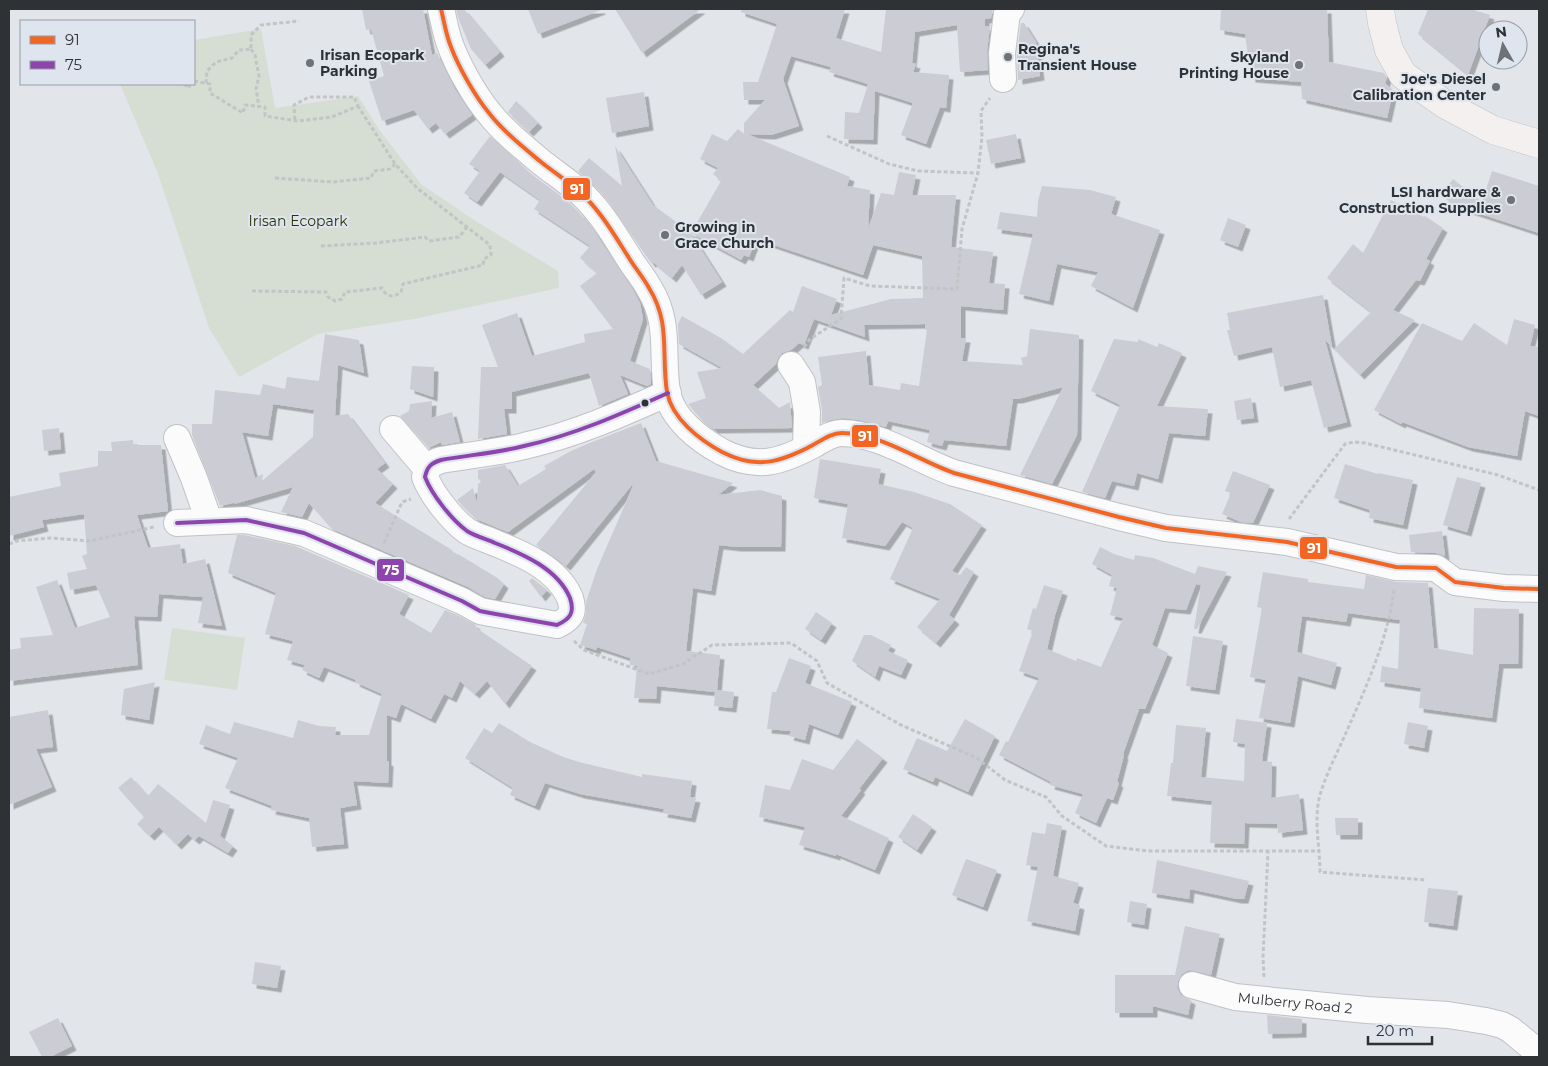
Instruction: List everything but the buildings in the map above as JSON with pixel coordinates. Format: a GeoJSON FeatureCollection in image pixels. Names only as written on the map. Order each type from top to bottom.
{"type":"FeatureCollection","features":[{"type":"Feature","properties":{"kind":"highway"},"geometry":{"type":"LineString","coordinates":[[1380,9],[1389,50],[1403,75],[1446,105],[1493,130],[1539,144]]}},
{"type":"Feature","properties":{"kind":"street"},"geometry":{"type":"LineString","coordinates":[[440,9],[451,47],[472,88],[489,113],[542,163],[584,195],[600,213],[656,300],[664,331],[668,393],[679,418],[698,436],[724,452],[747,461],[761,463],[776,462],[830,436],[841,433],[855,434],[881,442],[954,473],[1166,528],[1273,540],[1321,549],[1396,567],[1436,568],[1455,582],[1504,588],[1539,589]]}},
{"type":"Feature","properties":{"kind":"street"},"geometry":{"type":"LineString","coordinates":[[1003,79],[1002,53],[1007,13],[1011,9]]}},
{"type":"Feature","properties":{"kind":"street"},"geometry":{"type":"LineString","coordinates":[[791,365],[802,382],[807,412],[806,448]]}},
{"type":"Feature","properties":{"kind":"street"},"geometry":{"type":"LineString","coordinates":[[429,480],[433,463],[441,460],[523,447],[553,439],[609,419],[668,393]]}},
{"type":"Feature","properties":{"kind":"street"},"geometry":{"type":"LineString","coordinates":[[177,522],[246,520],[304,533],[462,601],[480,611],[557,625],[566,621],[571,614],[573,606],[565,586],[535,561],[468,531],[457,521],[437,499],[429,480],[393,429]]}},
{"type":"Feature","properties":{"kind":"street"},"geometry":{"type":"LineString","coordinates":[[177,438],[194,478],[208,521]]}},
{"type":"Feature","properties":{"kind":"street","name":"Mulberry Road 2"},"geometry":{"type":"LineString","coordinates":[[1192,985],[1235,997],[1367,1010],[1448,1015],[1486,1021],[1512,1030],[1539,1053]]}},
{"type":"Feature","properties":{"kind":"path"},"geometry":{"type":"LineString","coordinates":[[259,107],[256,89],[259,76],[255,55],[251,49],[251,35],[261,26],[300,21]]}},
{"type":"Feature","properties":{"kind":"path"},"geometry":{"type":"LineString","coordinates":[[206,83],[207,70],[216,62],[232,58],[239,50],[251,49]]}},
{"type":"Feature","properties":{"kind":"path"},"geometry":{"type":"LineString","coordinates":[[791,365],[810,339],[840,319],[844,278],[870,286],[957,289],[962,229],[978,173],[982,137],[980,111],[1003,79]]}},
{"type":"Feature","properties":{"kind":"path"},"geometry":{"type":"LineString","coordinates":[[195,80],[210,84],[210,93],[243,113],[245,105],[265,107],[265,116],[295,121],[332,117],[358,106]]}},
{"type":"Feature","properties":{"kind":"path"},"geometry":{"type":"LineString","coordinates":[[252,291],[326,292],[331,300],[335,301],[342,299],[345,292],[382,288],[389,296],[394,296],[401,292],[403,284],[483,265],[484,259],[491,255],[490,245],[417,188],[395,164],[354,97],[309,96],[294,105],[295,121]]}},
{"type":"Feature","properties":{"kind":"path"},"geometry":{"type":"LineString","coordinates":[[827,136],[889,164],[918,171],[978,173]]}},
{"type":"Feature","properties":{"kind":"path"},"geometry":{"type":"LineString","coordinates":[[275,178],[333,182],[370,178],[374,171],[390,170],[395,164]]}},
{"type":"Feature","properties":{"kind":"path"},"geometry":{"type":"LineString","coordinates":[[321,246],[376,243],[425,237],[429,241],[459,237],[468,228]]}},
{"type":"Feature","properties":{"kind":"path"},"geometry":{"type":"LineString","coordinates":[[1273,540],[1345,444],[1354,442],[1498,475],[1539,490]]}},
{"type":"Feature","properties":{"kind":"path"},"geometry":{"type":"LineString","coordinates":[[374,564],[402,502],[429,480]]}},
{"type":"Feature","properties":{"kind":"path"},"geometry":{"type":"LineString","coordinates":[[9,544],[16,541],[50,538],[89,541],[177,522]]}},
{"type":"Feature","properties":{"kind":"path"},"geometry":{"type":"LineString","coordinates":[[1396,567],[1392,612],[1359,702],[1319,798],[1317,820],[1320,872],[1426,880]]}},
{"type":"Feature","properties":{"kind":"path"},"geometry":{"type":"LineString","coordinates":[[557,625],[584,650],[649,674],[683,664],[712,645],[790,643],[817,661],[827,683],[901,725],[977,758],[1005,780],[1046,797],[1062,816],[1106,846],[1149,851],[1320,851]]}},
{"type":"Feature","properties":{"kind":"path"},"geometry":{"type":"LineString","coordinates":[[1266,1000],[1263,957],[1268,884],[1268,852]]}},
{"type":"Feature","properties":{"kind":"green space","name":"Irisan Ecopark"},"geometry":{"type":"Polygon","coordinates":[[[261,29],[275,108],[358,96],[378,128],[421,184],[474,220],[558,271],[559,288],[414,319],[318,334],[239,377],[209,328],[158,174],[120,85],[195,85],[195,40],[261,29]]]}},
{"type":"Feature","properties":{"kind":"green space"},"geometry":{"type":"Polygon","coordinates":[[[172,628],[245,638],[237,690],[164,680],[172,628]]]}},
{"type":"Feature","properties":{"kind":"transit line","name":"91"},"geometry":{"type":"LineString","coordinates":[[441,9],[454,55],[484,106],[514,139],[574,187],[598,211],[647,284],[656,301],[663,326],[665,378],[670,402],[688,428],[722,452],[746,461],[769,462],[790,456],[834,434],[856,434],[885,442],[954,473],[1166,528],[1287,542],[1396,567],[1436,568],[1455,582],[1504,588],[1539,589]]}},
{"type":"Feature","properties":{"kind":"transit line","name":"75"},"geometry":{"type":"LineString","coordinates":[[177,523],[246,520],[304,533],[462,601],[480,611],[557,625],[568,618],[572,612],[570,598],[557,579],[528,558],[467,531],[443,507],[432,491],[425,477],[427,471],[432,464],[441,460],[514,448],[561,436],[615,416],[668,393]]}},
{"type":"Feature","properties":{"kind":"place","name":"Regina's Transient House"},"geometry":{"type":"Point","coordinates":[1008,57]}},
{"type":"Feature","properties":{"kind":"place","name":"Irisan Ecopark Parking"},"geometry":{"type":"Point","coordinates":[310,63]}},
{"type":"Feature","properties":{"kind":"place","name":"Skyland Printing House"},"geometry":{"type":"Point","coordinates":[1299,65]}},
{"type":"Feature","properties":{"kind":"place","name":"Joe's Diesel Calibration Center"},"geometry":{"type":"Point","coordinates":[1496,87]}},
{"type":"Feature","properties":{"kind":"place","name":"LSI hardware & Construction Supplies"},"geometry":{"type":"Point","coordinates":[1511,200]}},
{"type":"Feature","properties":{"kind":"place","name":"Growing in Grace Church"},"geometry":{"type":"Point","coordinates":[665,235]}}]}
